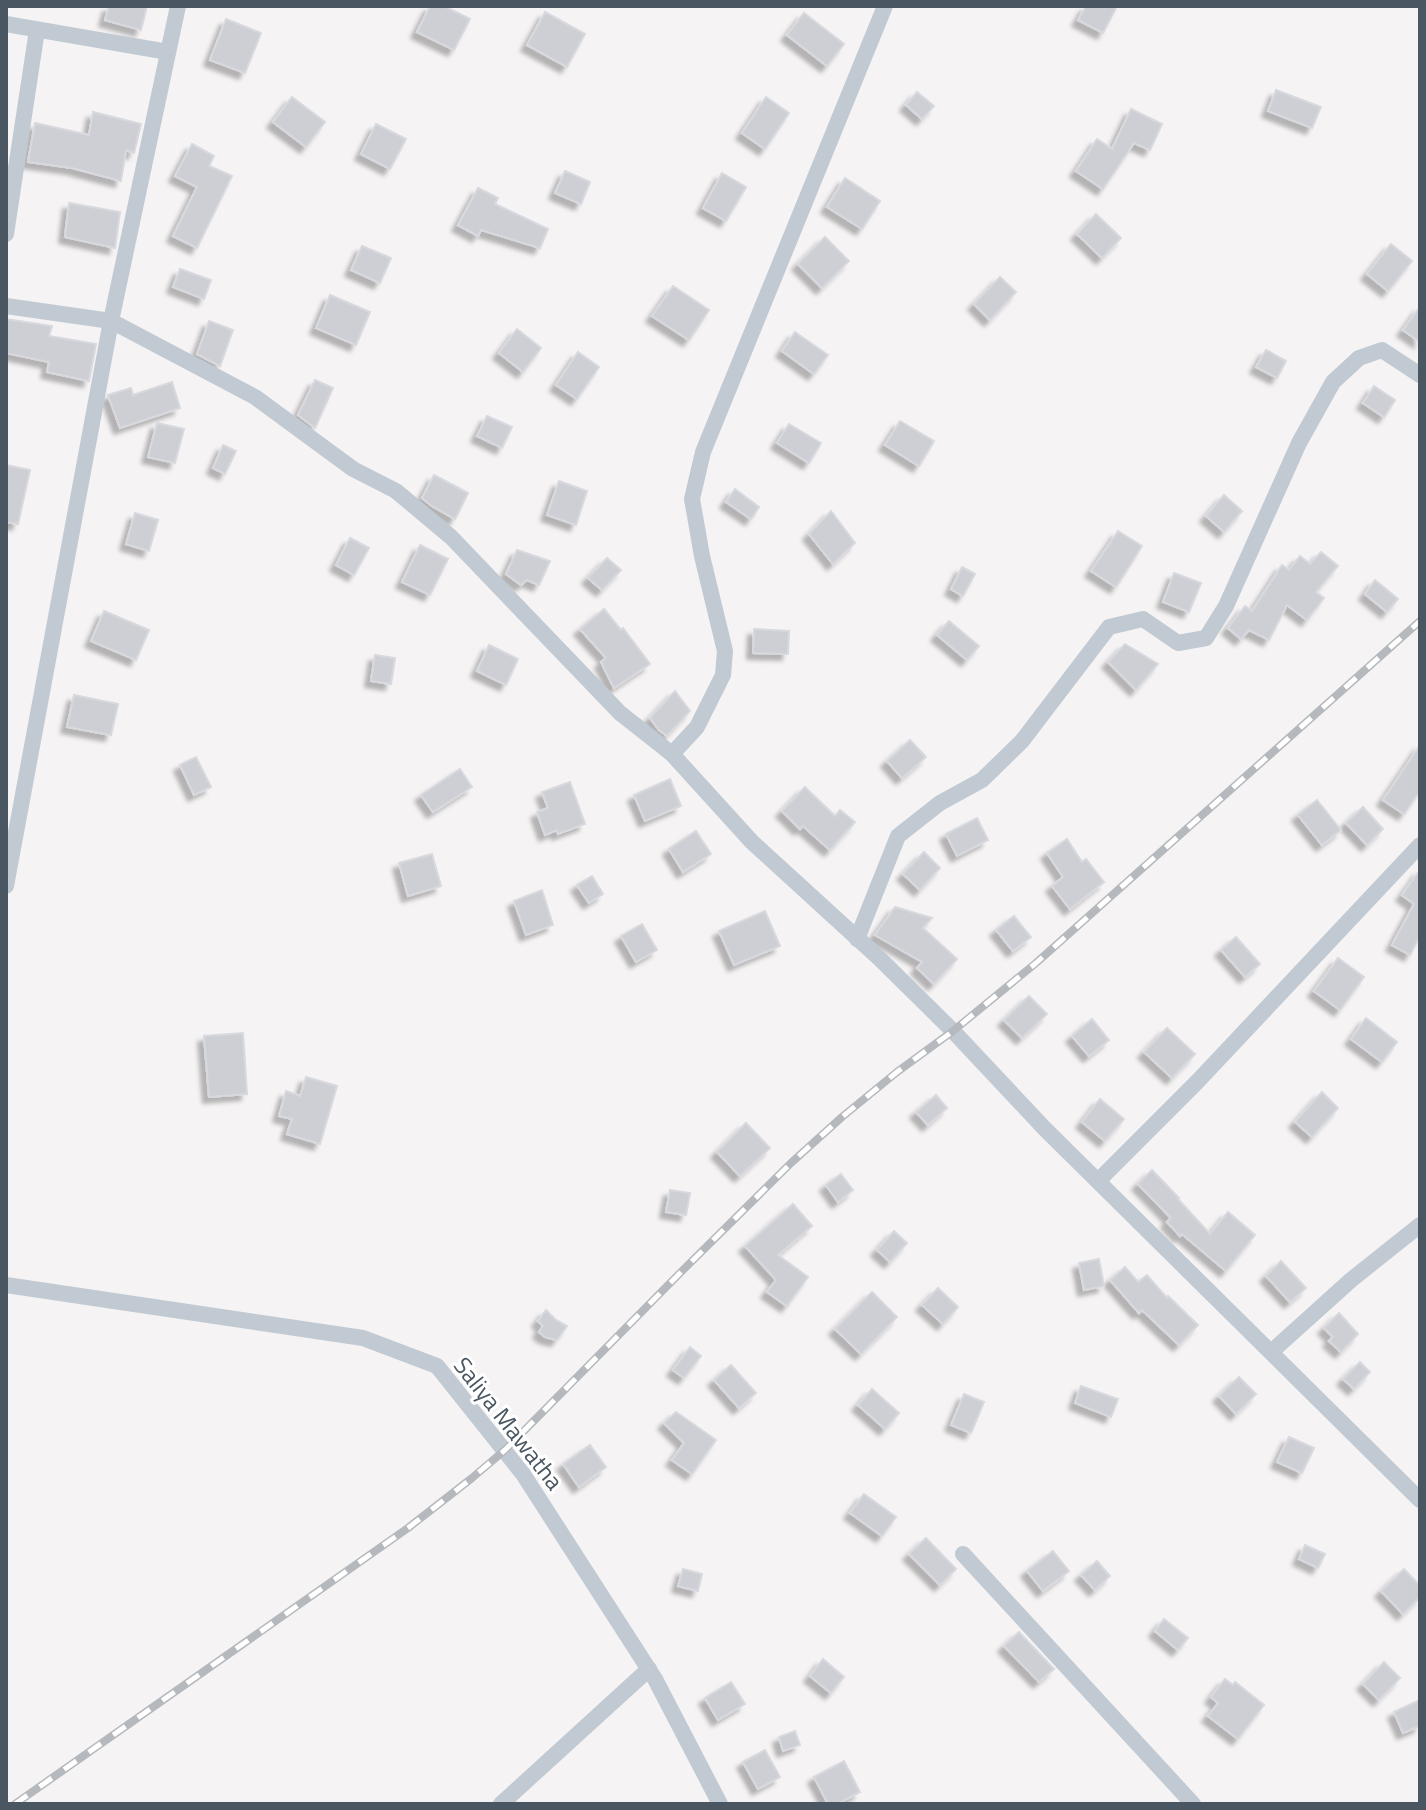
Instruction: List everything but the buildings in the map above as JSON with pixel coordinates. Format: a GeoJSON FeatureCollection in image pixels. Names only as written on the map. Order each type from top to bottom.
{"type":"FeatureCollection","features":[{"type":"Feature","properties":{"kind":"street"},"geometry":{"type":"LineString","coordinates":[[6,886],[111,321],[178,6]]}},
{"type":"Feature","properties":{"kind":"street"},"geometry":{"type":"LineString","coordinates":[[672,754],[697,727],[723,675],[725,651],[692,499],[703,452],[885,6]]}},
{"type":"Feature","properties":{"kind":"street"},"geometry":{"type":"LineString","coordinates":[[6,24],[168,52]]}},
{"type":"Feature","properties":{"kind":"street"},"geometry":{"type":"LineString","coordinates":[[6,234],[37,30]]}},
{"type":"Feature","properties":{"kind":"street"},"geometry":{"type":"LineString","coordinates":[[6,306],[111,321],[255,397],[353,469],[396,491],[451,537],[620,713],[672,754],[752,842],[953,1031],[1044,1128],[1420,1500]]}},
{"type":"Feature","properties":{"kind":"street"},"geometry":{"type":"LineString","coordinates":[[857,939],[898,836],[940,803],[982,780],[1022,741],[1109,627],[1143,619],[1178,643],[1206,638],[1226,606],[1299,443],[1333,382],[1359,358],[1382,350],[1420,375]]}},
{"type":"Feature","properties":{"kind":"street"},"geometry":{"type":"LineString","coordinates":[[1098,1181],[1197,1082],[1420,845]]}},
{"type":"Feature","properties":{"kind":"street"},"geometry":{"type":"LineString","coordinates":[[1271,1352],[1351,1280],[1420,1225]]}},
{"type":"Feature","properties":{"kind":"street","name":"Saliya Mawatha"},"geometry":{"type":"LineString","coordinates":[[6,1285],[363,1338],[437,1366],[523,1474],[649,1669],[720,1804]]}},
{"type":"Feature","properties":{"kind":"street"},"geometry":{"type":"LineString","coordinates":[[963,1554],[1193,1804]]}},
{"type":"Feature","properties":{"kind":"street"},"geometry":{"type":"LineString","coordinates":[[501,1804],[649,1669]]}},
{"type":"Feature","properties":{"kind":"railway"},"geometry":{"type":"LineString","coordinates":[[15,1804],[408,1528],[472,1478],[505,1450],[791,1163],[897,1072],[1036,963],[1420,621]]}}]}
